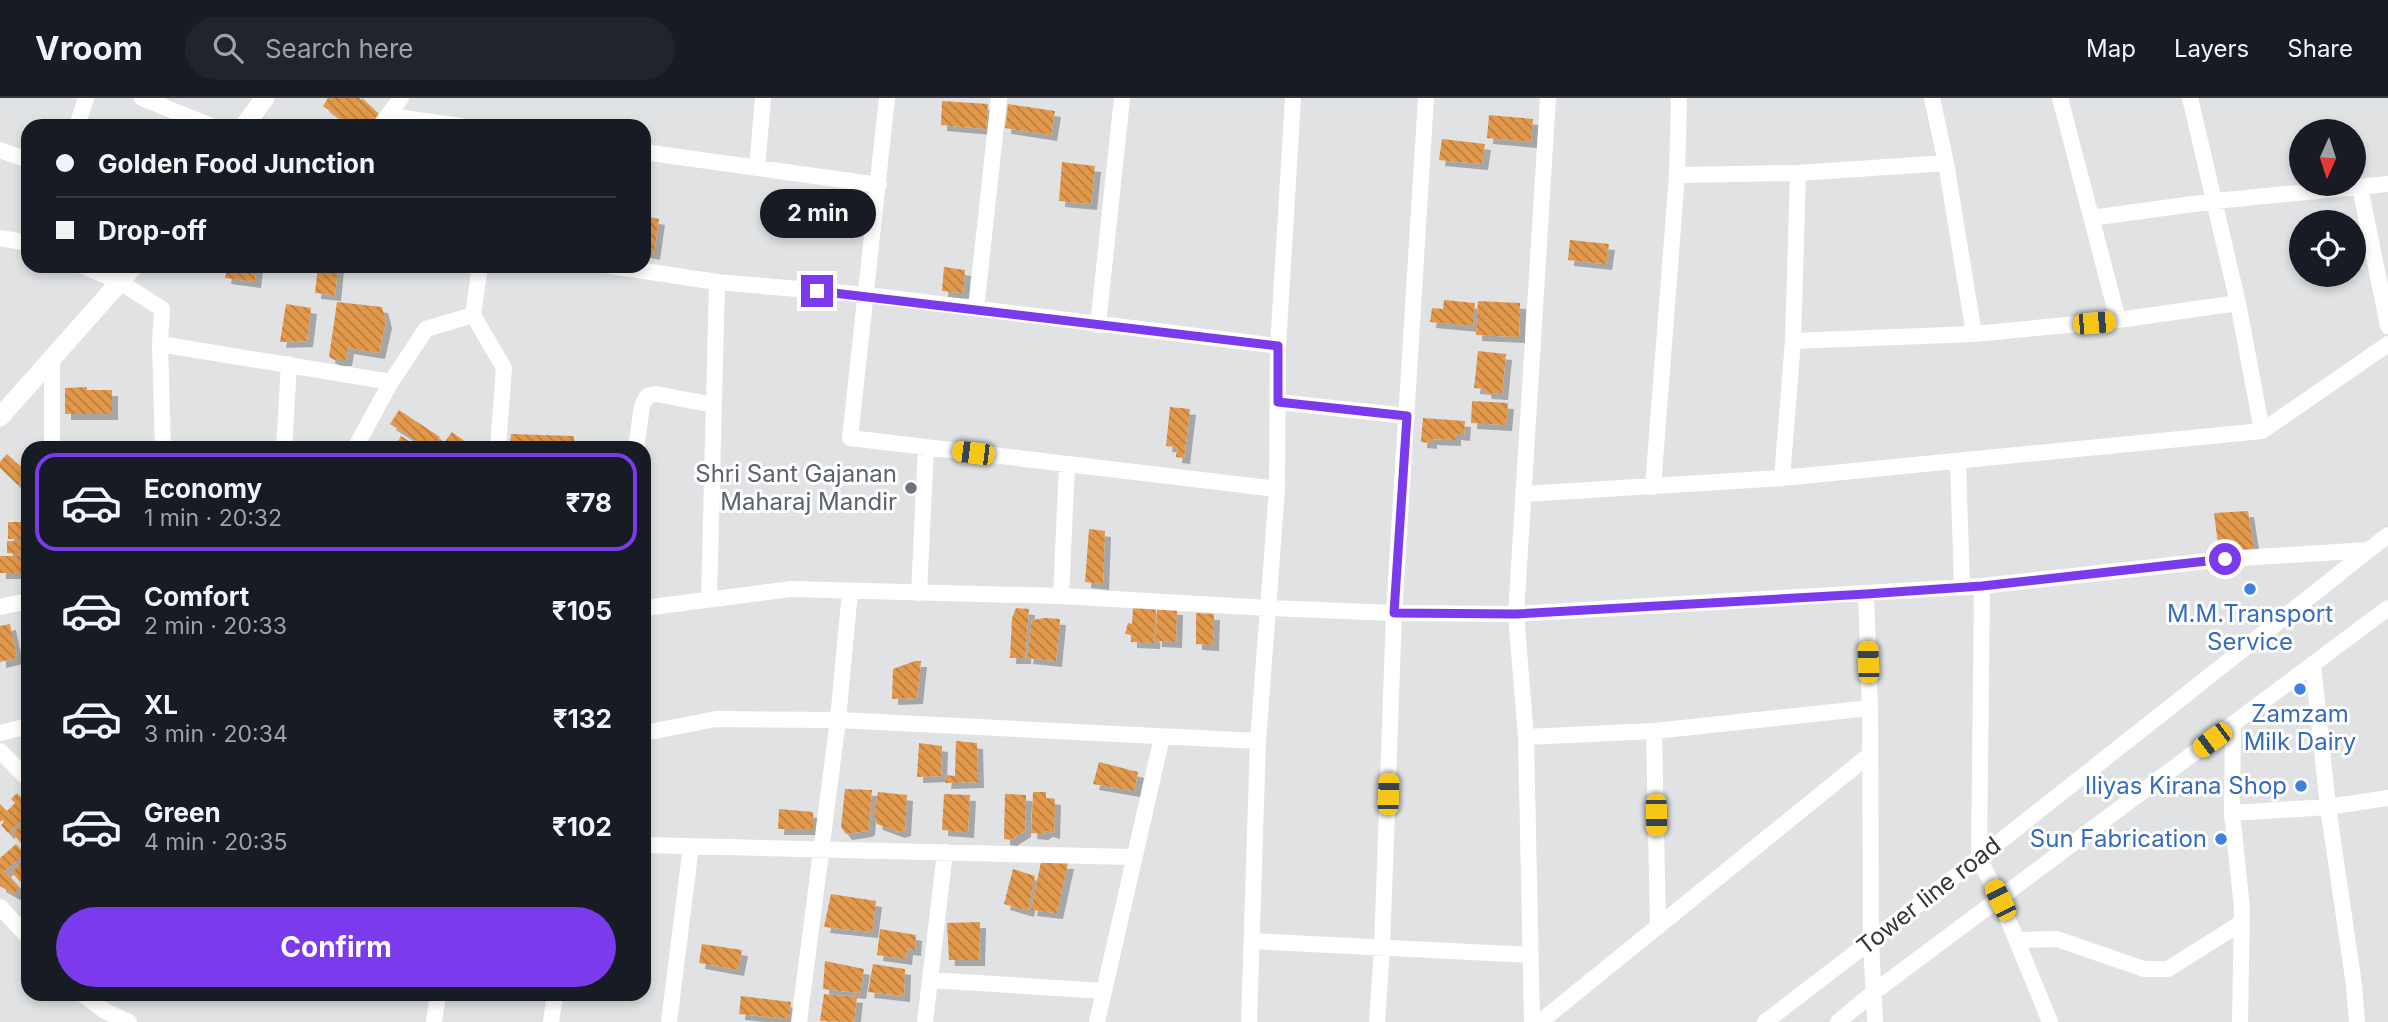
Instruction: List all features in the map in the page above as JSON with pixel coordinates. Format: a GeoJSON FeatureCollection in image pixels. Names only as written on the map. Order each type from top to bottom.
{"type":"FeatureCollection","features":[{"type":"Feature","properties":{"kind":"street"},"geometry":{"type":"LineString","coordinates":[[78,119],[86,98]]}},
{"type":"Feature","properties":{"kind":"street"},"geometry":{"type":"LineString","coordinates":[[142,98],[194,119]]}},
{"type":"Feature","properties":{"kind":"street"},"geometry":{"type":"LineString","coordinates":[[249,119],[265,98]]}},
{"type":"Feature","properties":{"kind":"street"},"geometry":{"type":"LineString","coordinates":[[385,119],[401,98]]}},
{"type":"Feature","properties":{"kind":"street"},"geometry":{"type":"LineString","coordinates":[[757,168],[763,98]]}},
{"type":"Feature","properties":{"kind":"street"},"geometry":{"type":"LineString","coordinates":[[887,98],[850,438],[1278,489]]}},
{"type":"Feature","properties":{"kind":"street"},"geometry":{"type":"LineString","coordinates":[[976,309],[999,98]]}},
{"type":"Feature","properties":{"kind":"street"},"geometry":{"type":"LineString","coordinates":[[1098,325],[1122,98]]}},
{"type":"Feature","properties":{"kind":"street"},"geometry":{"type":"LineString","coordinates":[[1249,1022],[1258,741],[1278,489],[1278,346],[1293,98]]}},
{"type":"Feature","properties":{"kind":"street"},"geometry":{"type":"LineString","coordinates":[[1377,1022],[1394,613],[1426,98]]}},
{"type":"Feature","properties":{"kind":"street"},"geometry":{"type":"LineString","coordinates":[[1532,1022],[1526,737],[1516,614],[1548,98]]}},
{"type":"Feature","properties":{"kind":"street"},"geometry":{"type":"LineString","coordinates":[[1653,487],[1677,175],[1679,98]]}},
{"type":"Feature","properties":{"kind":"street"},"geometry":{"type":"LineString","coordinates":[[1932,98],[1946,163],[1974,334]]}},
{"type":"Feature","properties":{"kind":"street"},"geometry":{"type":"LineString","coordinates":[[2060,98],[2118,320]]}},
{"type":"Feature","properties":{"kind":"street"},"geometry":{"type":"LineString","coordinates":[[2190,98],[2238,303],[2262,431]]}},
{"type":"Feature","properties":{"kind":"street"},"geometry":{"type":"LineString","coordinates":[[0,150],[21,158]]}},
{"type":"Feature","properties":{"kind":"street"},"geometry":{"type":"LineString","coordinates":[[651,153],[878,185]]}},
{"type":"Feature","properties":{"kind":"street"},"geometry":{"type":"LineString","coordinates":[[1677,175],[1798,173],[1946,163]]}},
{"type":"Feature","properties":{"kind":"street"},"geometry":{"type":"LineString","coordinates":[[1782,478],[1793,341],[1798,173]]}},
{"type":"Feature","properties":{"kind":"street"},"geometry":{"type":"LineString","coordinates":[[2366,186],[2388,184]]}},
{"type":"Feature","properties":{"kind":"street"},"geometry":{"type":"LineString","coordinates":[[2091,218],[2289,194]]}},
{"type":"Feature","properties":{"kind":"street"},"geometry":{"type":"LineString","coordinates":[[2362,196],[2388,326]]}},
{"type":"Feature","properties":{"kind":"street"},"geometry":{"type":"LineString","coordinates":[[0,237],[21,242]]}},
{"type":"Feature","properties":{"kind":"street"},"geometry":{"type":"LineString","coordinates":[[651,272],[717,282],[867,295],[1278,346]]}},
{"type":"Feature","properties":{"kind":"street"},"geometry":{"type":"LineString","coordinates":[[99,273],[120,282],[162,309],[160,344],[163,441]]}},
{"type":"Feature","properties":{"kind":"street"},"geometry":{"type":"LineString","coordinates":[[0,417],[128,273]]}},
{"type":"Feature","properties":{"kind":"street"},"geometry":{"type":"LineString","coordinates":[[479,273],[473,315],[504,368],[499,441]]}},
{"type":"Feature","properties":{"kind":"street"},"geometry":{"type":"LineString","coordinates":[[709,599],[717,282]]}},
{"type":"Feature","properties":{"kind":"street"},"geometry":{"type":"LineString","coordinates":[[1793,341],[1974,334],[2118,320],[2238,303]]}},
{"type":"Feature","properties":{"kind":"street"},"geometry":{"type":"LineString","coordinates":[[359,441],[391,382],[426,329],[473,315]]}},
{"type":"Feature","properties":{"kind":"street"},"geometry":{"type":"LineString","coordinates":[[160,344],[391,382]]}},
{"type":"Feature","properties":{"kind":"street"},"geometry":{"type":"LineString","coordinates":[[1524,494],[1782,478],[2262,431],[2388,344]]}},
{"type":"Feature","properties":{"kind":"street"},"geometry":{"type":"LineString","coordinates":[[51,441],[52,358]]}},
{"type":"Feature","properties":{"kind":"street"},"geometry":{"type":"LineString","coordinates":[[284,441],[289,364]]}},
{"type":"Feature","properties":{"kind":"street"},"geometry":{"type":"LineString","coordinates":[[637,441],[642,406],[647,396],[656,394],[714,405]]}},
{"type":"Feature","properties":{"kind":"street"},"geometry":{"type":"LineString","coordinates":[[1278,402],[1407,416]]}},
{"type":"Feature","properties":{"kind":"street"},"geometry":{"type":"LineString","coordinates":[[919,593],[926,448]]}},
{"type":"Feature","properties":{"kind":"street"},"geometry":{"type":"LineString","coordinates":[[1958,461],[1962,587]]}},
{"type":"Feature","properties":{"kind":"street"},"geometry":{"type":"LineString","coordinates":[[1060,596],[1067,465]]}},
{"type":"Feature","properties":{"kind":"street","name":"Tower line road"},"geometry":{"type":"LineString","coordinates":[[1765,1022],[1979,858],[2388,535]]}},
{"type":"Feature","properties":{"kind":"street"},"geometry":{"type":"LineString","coordinates":[[651,607],[791,589],[1060,596],[1394,613],[1516,614],[1982,586],[2225,559],[2368,550]]}},
{"type":"Feature","properties":{"kind":"street"},"geometry":{"type":"LineString","coordinates":[[1982,586],[1979,858],[2000,900],[2050,1022]]}},
{"type":"Feature","properties":{"kind":"street"},"geometry":{"type":"LineString","coordinates":[[799,1022],[838,720],[849,591]]}},
{"type":"Feature","properties":{"kind":"street"},"geometry":{"type":"LineString","coordinates":[[1866,594],[1870,708],[1868,757],[1871,941],[1875,1022]]}},
{"type":"Feature","properties":{"kind":"street"},"geometry":{"type":"LineString","coordinates":[[0,607],[21,602]]}},
{"type":"Feature","properties":{"kind":"street"},"geometry":{"type":"LineString","coordinates":[[1838,1022],[1874,992],[2388,608]]}},
{"type":"Feature","properties":{"kind":"street"},"geometry":{"type":"LineString","coordinates":[[2313,665],[2328,807],[2357,1022]]}},
{"type":"Feature","properties":{"kind":"street"},"geometry":{"type":"LineString","coordinates":[[1526,737],[1654,732],[1870,708]]}},
{"type":"Feature","properties":{"kind":"street"},"geometry":{"type":"LineString","coordinates":[[651,732],[716,719],[838,720],[1258,741]]}},
{"type":"Feature","properties":{"kind":"street"},"geometry":{"type":"LineString","coordinates":[[2233,724],[2232,813],[2242,908],[2240,1022]]}},
{"type":"Feature","properties":{"kind":"street"},"geometry":{"type":"LineString","coordinates":[[0,733],[21,728]]}},
{"type":"Feature","properties":{"kind":"street"},"geometry":{"type":"LineString","coordinates":[[1654,732],[1658,927]]}},
{"type":"Feature","properties":{"kind":"street"},"geometry":{"type":"LineString","coordinates":[[1097,1022],[1162,737]]}},
{"type":"Feature","properties":{"kind":"street"},"geometry":{"type":"LineString","coordinates":[[0,751],[21,772]]}},
{"type":"Feature","properties":{"kind":"street"},"geometry":{"type":"LineString","coordinates":[[1540,1022],[1868,757]]}},
{"type":"Feature","properties":{"kind":"street"},"geometry":{"type":"LineString","coordinates":[[2232,813],[2328,807],[2388,798]]}},
{"type":"Feature","properties":{"kind":"street"},"geometry":{"type":"LineString","coordinates":[[651,845],[1133,857]]}},
{"type":"Feature","properties":{"kind":"street"},"geometry":{"type":"LineString","coordinates":[[669,1022],[691,846]]}},
{"type":"Feature","properties":{"kind":"street"},"geometry":{"type":"LineString","coordinates":[[925,1022],[945,852]]}},
{"type":"Feature","properties":{"kind":"street"},"geometry":{"type":"LineString","coordinates":[[0,907],[21,930]]}},
{"type":"Feature","properties":{"kind":"street"},"geometry":{"type":"LineString","coordinates":[[2017,940],[2057,939],[2155,971],[2168,969],[2241,923]]}},
{"type":"Feature","properties":{"kind":"street"},"geometry":{"type":"LineString","coordinates":[[1252,941],[1530,955]]}},
{"type":"Feature","properties":{"kind":"street"},"geometry":{"type":"LineString","coordinates":[[930,980],[1104,990]]}},
{"type":"Feature","properties":{"kind":"street"},"geometry":{"type":"LineString","coordinates":[[87,1001],[100,1017],[129,1022]]}},
{"type":"Feature","properties":{"kind":"street"},"geometry":{"type":"LineString","coordinates":[[434,1022],[437,1001]]}},
{"type":"Feature","properties":{"kind":"street"},"geometry":{"type":"LineString","coordinates":[[551,1022],[554,1001]]}},
{"type":"Feature","properties":{"kind":"building"},"geometry":{"type":"Polygon","coordinates":[[[328,98],[362,98],[379,114],[374,119],[341,119],[323,106],[328,98]]]}},
{"type":"Feature","properties":{"kind":"building"},"geometry":{"type":"Polygon","coordinates":[[[942,101],[988,104],[986,129],[941,125],[942,101]]]}},
{"type":"Feature","properties":{"kind":"building"},"geometry":{"type":"Polygon","coordinates":[[[1008,104],[1055,111],[1051,135],[1005,128],[1008,104]]]}},
{"type":"Feature","properties":{"kind":"building"},"geometry":{"type":"Polygon","coordinates":[[[1489,115],[1533,119],[1531,142],[1487,138],[1489,115]]]}},
{"type":"Feature","properties":{"kind":"building"},"geometry":{"type":"Polygon","coordinates":[[[1442,139],[1485,144],[1482,164],[1439,160],[1442,139]]]}},
{"type":"Feature","properties":{"kind":"building"},"geometry":{"type":"Polygon","coordinates":[[[1062,162],[1095,166],[1091,204],[1059,201],[1062,162]]]}},
{"type":"Feature","properties":{"kind":"building"},"geometry":{"type":"Polygon","coordinates":[[[651,217],[659,219],[654,254],[651,253],[651,217]]]}},
{"type":"Feature","properties":{"kind":"building"},"geometry":{"type":"Polygon","coordinates":[[[1570,240],[1609,244],[1606,264],[1568,260],[1570,240]]]}},
{"type":"Feature","properties":{"kind":"building"},"geometry":{"type":"Polygon","coordinates":[[[944,267],[965,270],[963,293],[942,291],[944,267]]]}},
{"type":"Feature","properties":{"kind":"building"},"geometry":{"type":"Polygon","coordinates":[[[226,273],[256,273],[255,282],[225,278],[226,273]]]}},
{"type":"Feature","properties":{"kind":"building"},"geometry":{"type":"Polygon","coordinates":[[[317,273],[337,273],[335,295],[315,293],[317,273]]]}},
{"type":"Feature","properties":{"kind":"building"},"geometry":{"type":"Polygon","coordinates":[[[1444,300],[1475,303],[1473,326],[1430,322],[1432,308],[1443,309],[1444,300]]]}},
{"type":"Feature","properties":{"kind":"building"},"geometry":{"type":"Polygon","coordinates":[[[1478,301],[1520,303],[1519,337],[1476,335],[1478,301]]]}},
{"type":"Feature","properties":{"kind":"building"},"geometry":{"type":"Polygon","coordinates":[[[337,302],[382,307],[386,322],[379,353],[348,348],[346,360],[329,357],[337,302]]]}},
{"type":"Feature","properties":{"kind":"building"},"geometry":{"type":"Polygon","coordinates":[[[286,304],[311,308],[307,341],[280,342],[286,304]]]}},
{"type":"Feature","properties":{"kind":"building"},"geometry":{"type":"Polygon","coordinates":[[[1478,351],[1506,354],[1502,394],[1486,393],[1485,389],[1474,388],[1478,351]]]}},
{"type":"Feature","properties":{"kind":"building"},"geometry":{"type":"Polygon","coordinates":[[[87,387],[87,390],[112,390],[112,414],[65,414],[65,388],[87,387]]]}},
{"type":"Feature","properties":{"kind":"building"},"geometry":{"type":"Polygon","coordinates":[[[1472,401],[1508,403],[1506,425],[1471,423],[1472,401]]]}},
{"type":"Feature","properties":{"kind":"building"},"geometry":{"type":"Polygon","coordinates":[[[1170,407],[1190,409],[1184,458],[1176,457],[1177,447],[1166,446],[1170,407]]]}},
{"type":"Feature","properties":{"kind":"building"},"geometry":{"type":"Polygon","coordinates":[[[399,410],[440,437],[437,441],[417,441],[390,424],[399,410]]]}},
{"type":"Feature","properties":{"kind":"building"},"geometry":{"type":"Polygon","coordinates":[[[1423,418],[1465,421],[1464,435],[1455,434],[1455,440],[1431,439],[1431,443],[1421,442],[1423,418]]]}},
{"type":"Feature","properties":{"kind":"building"},"geometry":{"type":"Polygon","coordinates":[[[452,432],[464,441],[445,441],[452,432]]]}},
{"type":"Feature","properties":{"kind":"building"},"geometry":{"type":"Polygon","coordinates":[[[511,434],[574,436],[574,441],[510,441],[511,434]]]}},
{"type":"Feature","properties":{"kind":"building"},"geometry":{"type":"Polygon","coordinates":[[[7,454],[21,467],[21,481],[18,485],[0,468],[0,462],[7,454]]]}},
{"type":"Feature","properties":{"kind":"building"},"geometry":{"type":"Polygon","coordinates":[[[2248,511],[2254,550],[2219,552],[2214,513],[2248,511]]]}},
{"type":"Feature","properties":{"kind":"building"},"geometry":{"type":"Polygon","coordinates":[[[8,522],[21,522],[21,539],[8,539],[8,522]]]}},
{"type":"Feature","properties":{"kind":"building"},"geometry":{"type":"Polygon","coordinates":[[[1089,529],[1105,531],[1103,584],[1085,582],[1089,529]]]}},
{"type":"Feature","properties":{"kind":"building"},"geometry":{"type":"Polygon","coordinates":[[[7,541],[21,542],[21,554],[7,553],[7,541]]]}},
{"type":"Feature","properties":{"kind":"building"},"geometry":{"type":"Polygon","coordinates":[[[0,556],[21,556],[21,573],[0,573],[0,556]]]}},
{"type":"Feature","properties":{"kind":"building"},"geometry":{"type":"Polygon","coordinates":[[[1016,608],[1029,609],[1025,658],[1010,658],[1012,618],[1016,608]]]}},
{"type":"Feature","properties":{"kind":"building"},"geometry":{"type":"Polygon","coordinates":[[[1133,608],[1156,608],[1154,643],[1131,642],[1131,635],[1125,634],[1128,623],[1132,624],[1133,608]]]}},
{"type":"Feature","properties":{"kind":"building"},"geometry":{"type":"Polygon","coordinates":[[[1157,608],[1177,609],[1176,642],[1156,641],[1157,608]]]}},
{"type":"Feature","properties":{"kind":"building"},"geometry":{"type":"Polygon","coordinates":[[[1196,613],[1214,614],[1213,645],[1196,644],[1196,613]]]}},
{"type":"Feature","properties":{"kind":"building"},"geometry":{"type":"Polygon","coordinates":[[[1060,619],[1056,661],[1027,658],[1032,620],[1060,619]]]}},
{"type":"Feature","properties":{"kind":"building"},"geometry":{"type":"Polygon","coordinates":[[[10,624],[17,658],[0,662],[0,626],[10,624]]]}},
{"type":"Feature","properties":{"kind":"building"},"geometry":{"type":"Polygon","coordinates":[[[921,661],[917,698],[892,699],[893,669],[921,661]]]}},
{"type":"Feature","properties":{"kind":"building"},"geometry":{"type":"Polygon","coordinates":[[[956,741],[977,743],[978,782],[945,783],[946,775],[955,776],[956,741]]]}},
{"type":"Feature","properties":{"kind":"building"},"geometry":{"type":"Polygon","coordinates":[[[919,743],[942,746],[941,776],[917,777],[919,743]]]}},
{"type":"Feature","properties":{"kind":"building"},"geometry":{"type":"Polygon","coordinates":[[[1099,762],[1138,772],[1134,791],[1093,784],[1099,762]]]}},
{"type":"Feature","properties":{"kind":"building"},"geometry":{"type":"Polygon","coordinates":[[[845,789],[872,790],[869,829],[866,831],[846,834],[841,827],[845,789]]]}},
{"type":"Feature","properties":{"kind":"building"},"geometry":{"type":"Polygon","coordinates":[[[878,792],[907,795],[905,830],[899,832],[877,824],[874,812],[878,792]]]}},
{"type":"Feature","properties":{"kind":"building"},"geometry":{"type":"Polygon","coordinates":[[[1033,792],[1046,792],[1046,798],[1055,799],[1054,833],[1031,833],[1033,792]]]}},
{"type":"Feature","properties":{"kind":"building"},"geometry":{"type":"Polygon","coordinates":[[[17,793],[21,797],[21,821],[8,833],[1,825],[4,822],[0,822],[0,804],[7,811],[15,803],[11,799],[17,793]]]}},
{"type":"Feature","properties":{"kind":"building"},"geometry":{"type":"Polygon","coordinates":[[[944,794],[970,795],[968,832],[942,830],[944,794]]]}},
{"type":"Feature","properties":{"kind":"building"},"geometry":{"type":"Polygon","coordinates":[[[1005,794],[1026,795],[1025,831],[1011,840],[1004,839],[1005,794]]]}},
{"type":"Feature","properties":{"kind":"building"},"geometry":{"type":"Polygon","coordinates":[[[779,809],[813,812],[813,829],[778,829],[779,809]]]}},
{"type":"Feature","properties":{"kind":"building"},"geometry":{"type":"Polygon","coordinates":[[[21,825],[21,843],[12,833],[21,825]]]}},
{"type":"Feature","properties":{"kind":"building"},"geometry":{"type":"Polygon","coordinates":[[[16,844],[21,850],[21,857],[5,871],[20,889],[14,894],[0,886],[0,858],[16,844]]]}},
{"type":"Feature","properties":{"kind":"building"},"geometry":{"type":"Polygon","coordinates":[[[1041,862],[1068,863],[1057,913],[1031,910],[1041,862]]]}},
{"type":"Feature","properties":{"kind":"building"},"geometry":{"type":"Polygon","coordinates":[[[21,863],[21,882],[11,872],[21,863]]]}},
{"type":"Feature","properties":{"kind":"building"},"geometry":{"type":"Polygon","coordinates":[[[1013,869],[1035,876],[1028,911],[1004,904],[1013,869]]]}},
{"type":"Feature","properties":{"kind":"building"},"geometry":{"type":"Polygon","coordinates":[[[831,894],[876,901],[872,932],[824,927],[831,894]]]}},
{"type":"Feature","properties":{"kind":"building"},"geometry":{"type":"Polygon","coordinates":[[[980,922],[979,960],[949,960],[947,923],[980,922]]]}},
{"type":"Feature","properties":{"kind":"building"},"geometry":{"type":"Polygon","coordinates":[[[880,929],[916,935],[915,950],[907,949],[906,959],[877,955],[880,929]]]}},
{"type":"Feature","properties":{"kind":"building"},"geometry":{"type":"Polygon","coordinates":[[[702,944],[742,950],[738,970],[699,963],[702,944]]]}},
{"type":"Feature","properties":{"kind":"building"},"geometry":{"type":"Polygon","coordinates":[[[825,961],[864,969],[860,993],[823,989],[825,961]]]}},
{"type":"Feature","properties":{"kind":"building"},"geometry":{"type":"Polygon","coordinates":[[[873,964],[905,969],[904,996],[868,992],[873,964]]]}},
{"type":"Feature","properties":{"kind":"building"},"geometry":{"type":"Polygon","coordinates":[[[824,994],[857,997],[854,1022],[820,1021],[824,994]]]}},
{"type":"Feature","properties":{"kind":"building"},"geometry":{"type":"Polygon","coordinates":[[[741,996],[791,1002],[789,1019],[739,1014],[741,996]]]}},
{"type":"Feature","properties":{"kind":"place","name":"Shri Sant Gajanan Maharaj Mandir"},"geometry":{"type":"Point","coordinates":[911,488]}},
{"type":"Feature","properties":{"kind":"place","name":"M.M.Transport Service"},"geometry":{"type":"Point","coordinates":[2250,589]}},
{"type":"Feature","properties":{"kind":"place","name":"Zamzam Milk Dairy"},"geometry":{"type":"Point","coordinates":[2300,689]}},
{"type":"Feature","properties":{"kind":"place","name":"Iliyas Kirana Shop"},"geometry":{"type":"Point","coordinates":[2301,786]}},
{"type":"Feature","properties":{"kind":"place","name":"Sun Fabrication"},"geometry":{"type":"Point","coordinates":[2221,839]}},
{"type":"Feature","properties":{"kind":"route"},"geometry":{"type":"LineString","coordinates":[[817,291],[1278,346],[1278,402],[1407,416],[1394,613],[1516,614],[1866,594],[1982,586],[2225,559]]}}]}
